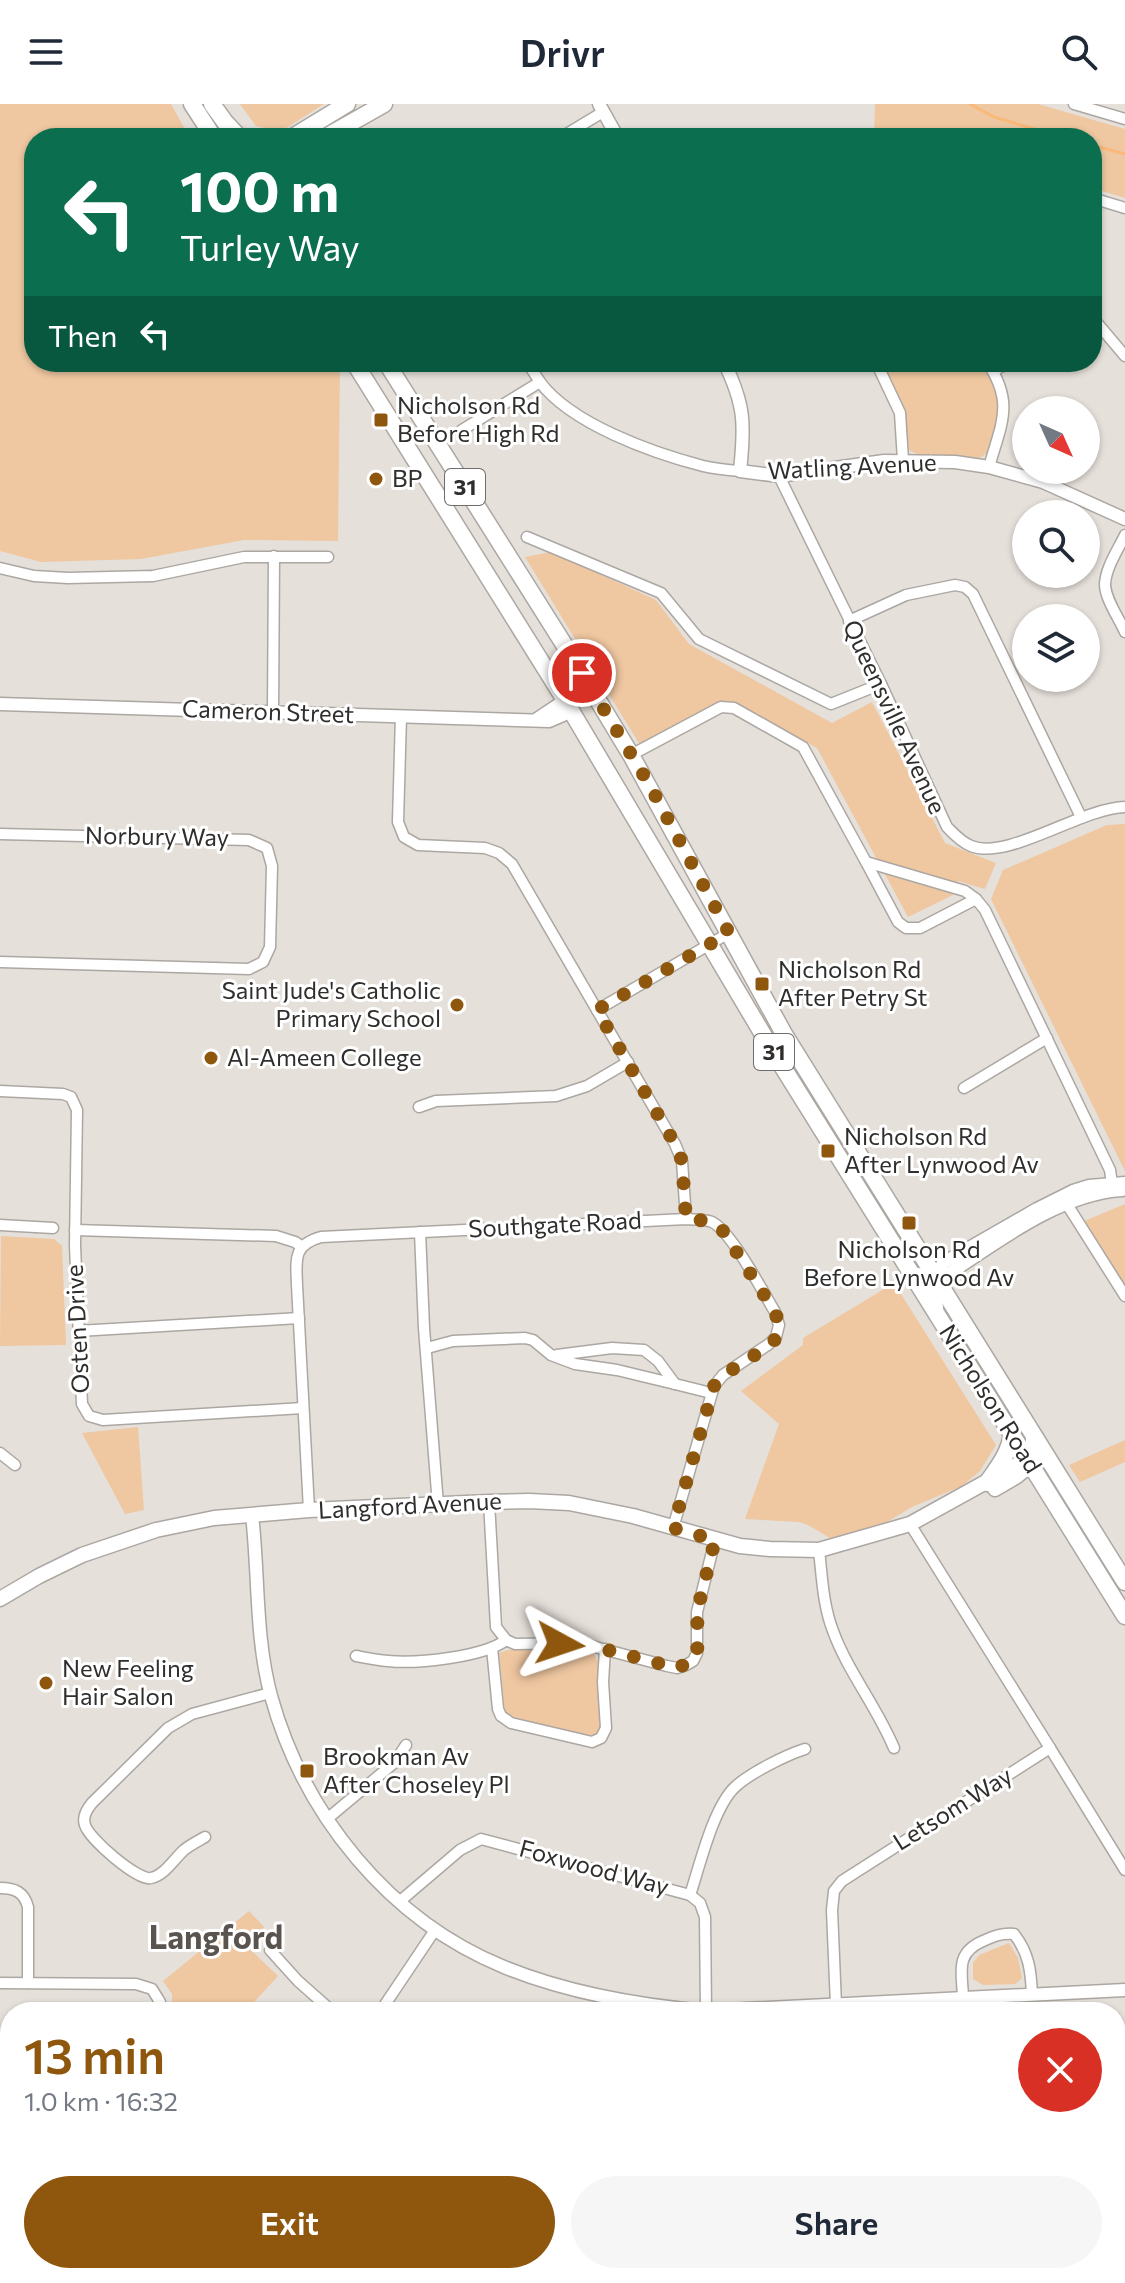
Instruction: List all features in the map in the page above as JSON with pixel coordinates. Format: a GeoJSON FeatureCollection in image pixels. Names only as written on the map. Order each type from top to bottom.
{"type":"FeatureCollection","features":[{"type":"Feature","properties":{"kind":"main road"},"geometry":{"type":"LineString","coordinates":[[192,104],[208,128]]}},
{"type":"Feature","properties":{"kind":"main road"},"geometry":{"type":"LineString","coordinates":[[212,104],[232,128]]}},
{"type":"Feature","properties":{"kind":"main road"},"geometry":{"type":"LineString","coordinates":[[307,128],[347,104]]}},
{"type":"Feature","properties":{"kind":"main road"},"geometry":{"type":"LineString","coordinates":[[342,128],[384,104]]}},
{"type":"Feature","properties":{"kind":"main road","name":"Nicholson Road"},"geometry":{"type":"LineString","coordinates":[[360,372],[568,706],[774,1053],[1125,1616]]}},
{"type":"Feature","properties":{"kind":"main road","name":"Nicholson Road"},"geometry":{"type":"LineString","coordinates":[[392,372],[605,711],[784,1034],[1125,1582]]}},
{"type":"Feature","properties":{"kind":"main road"},"geometry":{"type":"LineString","coordinates":[[568,706],[574,692],[570,654]]}},
{"type":"Feature","properties":{"kind":"main road"},"geometry":{"type":"LineString","coordinates":[[568,706],[582,703],[605,711]]}},
{"type":"Feature","properties":{"kind":"main road"},"geometry":{"type":"LineString","coordinates":[[1033,1433],[1030,1463],[1055,1469]]}},
{"type":"Feature","properties":{"kind":"main road"},"geometry":{"type":"LineString","coordinates":[[987,1483],[1002,1462],[1012,1434]]}},
{"type":"Feature","properties":{"kind":"main road","name":"Langford Avenue"},"geometry":{"type":"LineString","coordinates":[[0,1599],[65,1563],[138,1535],[214,1518],[309,1510],[489,1502],[569,1503],[621,1513],[715,1540],[770,1549],[851,1549],[912,1527],[1020,1474],[1028,1469],[1030,1463],[1022,1462],[912,1527]]}},
{"type":"Feature","properties":{"kind":"street"},"geometry":{"type":"LineString","coordinates":[[1074,104],[1105,109],[1125,119]]}},
{"type":"Feature","properties":{"kind":"street"},"geometry":{"type":"LineString","coordinates":[[574,128],[601,108],[612,128]]}},
{"type":"Feature","properties":{"kind":"street"},"geometry":{"type":"LineString","coordinates":[[1102,201],[1125,208]]}},
{"type":"Feature","properties":{"kind":"street"},"geometry":{"type":"LineString","coordinates":[[1102,329],[1125,356]]}},
{"type":"Feature","properties":{"kind":"street","name":"Watling Avenue"},"geometry":{"type":"LineString","coordinates":[[534,372],[540,382],[584,420],[639,445],[706,467],[779,476],[903,460],[955,462],[989,467],[1043,482],[1125,519]]}},
{"type":"Feature","properties":{"kind":"street"},"geometry":{"type":"LineString","coordinates":[[729,372],[737,387],[744,415],[740,471]]}},
{"type":"Feature","properties":{"kind":"street"},"geometry":{"type":"LineString","coordinates":[[881,372],[900,413],[903,460]]}},
{"type":"Feature","properties":{"kind":"street"},"geometry":{"type":"LineString","coordinates":[[989,467],[1004,415],[1004,397],[992,372]]}},
{"type":"Feature","properties":{"kind":"street"},"geometry":{"type":"LineString","coordinates":[[462,430],[540,382]]}},
{"type":"Feature","properties":{"kind":"street","name":"Queensville Avenue"},"geometry":{"type":"LineString","coordinates":[[779,476],[947,827],[962,841],[979,848],[1006,846],[1081,817],[1125,807]]}},
{"type":"Feature","properties":{"kind":"street"},"geometry":{"type":"LineString","coordinates":[[1125,535],[1105,583],[1106,592],[1125,632]]}},
{"type":"Feature","properties":{"kind":"street"},"geometry":{"type":"LineString","coordinates":[[527,537],[661,593],[699,639],[831,704],[881,684]]}},
{"type":"Feature","properties":{"kind":"street"},"geometry":{"type":"LineString","coordinates":[[273,712],[274,556]]}},
{"type":"Feature","properties":{"kind":"street"},"geometry":{"type":"LineString","coordinates":[[0,568],[34,576],[68,578],[153,576],[244,557],[328,557]]}},
{"type":"Feature","properties":{"kind":"street"},"geometry":{"type":"LineString","coordinates":[[849,621],[906,595],[955,585],[965,587],[973,594],[1081,817]]}},
{"type":"Feature","properties":{"kind":"street","name":"Cameron Street"},"geometry":{"type":"LineString","coordinates":[[0,704],[537,719],[558,705],[568,706]]}},
{"type":"Feature","properties":{"kind":"street"},"geometry":{"type":"LineString","coordinates":[[631,755],[721,707],[734,708],[803,747],[898,922],[906,928],[920,928],[976,899]]}},
{"type":"Feature","properties":{"kind":"street"},"geometry":{"type":"LineString","coordinates":[[401,716],[398,822],[404,837],[418,845],[485,848],[499,853],[512,864],[675,1144],[682,1161],[686,1219]]}},
{"type":"Feature","properties":{"kind":"street","name":"Norbury Way"},"geometry":{"type":"LineString","coordinates":[[0,834],[249,840],[267,848],[272,866],[270,947],[263,962],[249,969],[0,962]]}},
{"type":"Feature","properties":{"kind":"street"},"geometry":{"type":"LineString","coordinates":[[866,862],[965,891],[985,910],[1119,1187],[1089,1186],[943,1263],[932,1285],[941,1320]]}},
{"type":"Feature","properties":{"kind":"street"},"geometry":{"type":"LineString","coordinates":[[597,1010],[729,933]]}},
{"type":"Feature","properties":{"kind":"street"},"geometry":{"type":"LineString","coordinates":[[964,1088],[1047,1038]]}},
{"type":"Feature","properties":{"kind":"street"},"geometry":{"type":"LineString","coordinates":[[419,1107],[436,1101],[556,1096],[587,1086],[628,1062]]}},
{"type":"Feature","properties":{"kind":"street","name":"Osten Drive"},"geometry":{"type":"LineString","coordinates":[[0,1091],[63,1094],[71,1097],[77,1110],[75,1230],[78,1331],[82,1404],[89,1416],[103,1420],[303,1408]]}},
{"type":"Feature","properties":{"kind":"street"},"geometry":{"type":"LineString","coordinates":[[1064,1199],[1125,1296]]}},
{"type":"Feature","properties":{"kind":"street","name":"Southgate Road"},"geometry":{"type":"LineString","coordinates":[[301,1246],[321,1237],[686,1219],[715,1223],[775,1312],[779,1325],[776,1337],[769,1344],[723,1375],[711,1393]]}},
{"type":"Feature","properties":{"kind":"street"},"geometry":{"type":"LineString","coordinates":[[0,1225],[53,1228]]}},
{"type":"Feature","properties":{"kind":"street"},"geometry":{"type":"LineString","coordinates":[[75,1230],[276,1236],[301,1246],[296,1261],[309,1510]]}},
{"type":"Feature","properties":{"kind":"street"},"geometry":{"type":"LineString","coordinates":[[420,1232],[438,1505]]}},
{"type":"Feature","properties":{"kind":"street"},"geometry":{"type":"LineString","coordinates":[[911,1273],[935,1277]]}},
{"type":"Feature","properties":{"kind":"street"},"geometry":{"type":"LineString","coordinates":[[78,1331],[299,1318]]}},
{"type":"Feature","properties":{"kind":"street"},"geometry":{"type":"LineString","coordinates":[[427,1348],[453,1341],[525,1338],[533,1340],[551,1355],[575,1364],[617,1370],[711,1393],[673,1528]]}},
{"type":"Feature","properties":{"kind":"street"},"geometry":{"type":"LineString","coordinates":[[551,1355],[612,1348],[644,1350],[658,1361],[675,1384]]}},
{"type":"Feature","properties":{"kind":"street"},"geometry":{"type":"LineString","coordinates":[[0,1453],[15,1465]]}},
{"type":"Feature","properties":{"kind":"street"},"geometry":{"type":"LineString","coordinates":[[489,1502],[496,1627],[506,1640],[515,1644],[580,1643],[677,1668],[693,1661],[698,1646],[697,1612],[715,1540]]}},
{"type":"Feature","properties":{"kind":"street"},"geometry":{"type":"LineString","coordinates":[[252,1515],[259,1619],[270,1693],[290,1752],[327,1819],[369,1872],[399,1902],[435,1930],[477,1955],[527,1976],[616,2002]]}},
{"type":"Feature","properties":{"kind":"street"},"geometry":{"type":"LineString","coordinates":[[912,1527],[1125,1870]]}},
{"type":"Feature","properties":{"kind":"street"},"geometry":{"type":"LineString","coordinates":[[825,1549],[824,1602],[833,1630],[846,1661],[883,1722],[894,1748]]}},
{"type":"Feature","properties":{"kind":"street"},"geometry":{"type":"LineString","coordinates":[[356,1656],[391,1662],[480,1654],[506,1640]]}},
{"type":"Feature","properties":{"kind":"street"},"geometry":{"type":"LineString","coordinates":[[492,1648],[501,1716],[511,1723],[592,1742],[601,1738],[606,1728],[603,1682],[605,1649]]}},
{"type":"Feature","properties":{"kind":"street"},"geometry":{"type":"LineString","coordinates":[[205,1837],[185,1849],[163,1872],[146,1878],[131,1871],[92,1837],[85,1826],[84,1817],[92,1803],[179,1719],[270,1693]]}},
{"type":"Feature","properties":{"kind":"street"},"geometry":{"type":"LineString","coordinates":[[327,1819],[394,1763],[406,1745]]}},
{"type":"Feature","properties":{"kind":"street","name":"Letsom Way"},"geometry":{"type":"LineString","coordinates":[[836,2002],[832,1910],[834,1891],[842,1881],[1050,1748]]}},
{"type":"Feature","properties":{"kind":"street"},"geometry":{"type":"LineString","coordinates":[[690,1895],[719,1810],[735,1787],[785,1756],[805,1749]]}},
{"type":"Feature","properties":{"kind":"street","name":"Foxwood Way"},"geometry":{"type":"LineString","coordinates":[[399,1902],[460,1850],[481,1839],[690,1895],[700,1903],[705,1917],[706,2002]]}},
{"type":"Feature","properties":{"kind":"street"},"geometry":{"type":"LineString","coordinates":[[0,1888],[18,1890],[26,1898],[28,1983]]}},
{"type":"Feature","properties":{"kind":"street"},"geometry":{"type":"LineString","coordinates":[[387,2002],[435,1930]]}},
{"type":"Feature","properties":{"kind":"street"},"geometry":{"type":"LineString","coordinates":[[963,1997],[962,1963],[965,1953],[1001,1933],[1014,1934],[1025,1948],[1031,1970],[1032,1995]]}},
{"type":"Feature","properties":{"kind":"street"},"geometry":{"type":"LineString","coordinates":[[270,1950],[322,2002]]}},
{"type":"Feature","properties":{"kind":"street"},"geometry":{"type":"LineString","coordinates":[[0,1983],[136,1984],[152,1989],[160,2002]]}},
{"type":"Feature","properties":{"kind":"street"},"geometry":{"type":"LineString","coordinates":[[884,2002],[1125,1990]]}},
{"type":"Feature","properties":{"kind":"shaded area"},"geometry":{"type":"Polygon","coordinates":[[[0,104],[171,104],[184,128],[24,128],[24,372],[340,372],[338,541],[244,540],[141,559],[41,562],[0,551],[0,104]]]}},
{"type":"Feature","properties":{"kind":"shaded area"},"geometry":{"type":"Polygon","coordinates":[[[240,104],[324,104],[286,128],[256,126],[240,104]]]}},
{"type":"Feature","properties":{"kind":"shaded area"},"geometry":{"type":"Polygon","coordinates":[[[875,104],[1038,104],[1125,129],[1125,198],[1102,191],[1102,128],[874,128],[875,104]]]}},
{"type":"Feature","properties":{"kind":"shaded area"},"geometry":{"type":"Polygon","coordinates":[[[886,372],[988,372],[999,398],[1000,413],[987,453],[978,459],[919,455],[909,450],[905,413],[886,372]]]}},
{"type":"Feature","properties":{"kind":"shaded area"},"geometry":{"type":"Polygon","coordinates":[[[551,552],[656,600],[689,644],[832,723],[872,702],[945,843],[996,863],[985,889],[958,881],[953,895],[908,917],[817,748],[730,701],[640,745],[525,557],[551,552]]]}},
{"type":"Feature","properties":{"kind":"shaded area"},"geometry":{"type":"Polygon","coordinates":[[[1125,824],[1125,1171],[991,899],[1003,870],[1107,825],[1125,824]]]}},
{"type":"Feature","properties":{"kind":"shaded area"},"geometry":{"type":"Polygon","coordinates":[[[1125,1204],[1125,1289],[1082,1222],[1125,1204]]]}},
{"type":"Feature","properties":{"kind":"shaded area"},"geometry":{"type":"Polygon","coordinates":[[[1,1236],[54,1239],[62,1246],[66,1345],[0,1346],[1,1236]]]}},
{"type":"Feature","properties":{"kind":"shaded area"},"geometry":{"type":"Polygon","coordinates":[[[894,1283],[996,1445],[980,1471],[962,1486],[912,1507],[882,1525],[830,1538],[799,1522],[745,1519],[779,1424],[741,1391],[803,1345],[803,1338],[894,1283]]]}},
{"type":"Feature","properties":{"kind":"shaded area"},"geometry":{"type":"Polygon","coordinates":[[[138,1427],[144,1510],[125,1514],[82,1433],[138,1427]]]}},
{"type":"Feature","properties":{"kind":"shaded area"},"geometry":{"type":"Polygon","coordinates":[[[1125,1440],[1125,1462],[1080,1482],[1069,1465],[1125,1440]]]}},
{"type":"Feature","properties":{"kind":"shaded area"},"geometry":{"type":"Polygon","coordinates":[[[576,1649],[593,1652],[599,1664],[602,1731],[595,1739],[505,1714],[499,1653],[508,1650],[576,1649]]]}},
{"type":"Feature","properties":{"kind":"shaded area"},"geometry":{"type":"Polygon","coordinates":[[[249,1911],[264,1927],[249,1939],[253,1952],[278,1976],[254,2002],[172,2002],[172,1994],[163,1981],[249,1911]]]}},
{"type":"Feature","properties":{"kind":"shaded area"},"geometry":{"type":"Polygon","coordinates":[[[1009,1943],[1018,1958],[1022,1978],[1015,1984],[983,1985],[973,1979],[973,1963],[979,1955],[1009,1943]]]}},
{"type":"Feature","properties":{"kind":"waterway"},"geometry":{"type":"LineString","coordinates":[[970,104],[994,117],[1031,128]]}},
{"type":"Feature","properties":{"kind":"waterway"},"geometry":{"type":"LineString","coordinates":[[1102,148],[1125,154]]}},
{"type":"Feature","properties":{"kind":"place","name":"Nicholson Rd Before High Rd"},"geometry":{"type":"Point","coordinates":[381,420]}},
{"type":"Feature","properties":{"kind":"place","name":"BP"},"geometry":{"type":"Point","coordinates":[376,479]}},
{"type":"Feature","properties":{"kind":"place","name":"Nicholson Rd After Petry St"},"geometry":{"type":"Point","coordinates":[762,984]}},
{"type":"Feature","properties":{"kind":"place","name":"Saint Jude's Catholic Primary School"},"geometry":{"type":"Point","coordinates":[457,1005]}},
{"type":"Feature","properties":{"kind":"place","name":"Al-Ameen College"},"geometry":{"type":"Point","coordinates":[211,1058]}},
{"type":"Feature","properties":{"kind":"place","name":"Nicholson Rd After Lynwood Av"},"geometry":{"type":"Point","coordinates":[828,1151]}},
{"type":"Feature","properties":{"kind":"place","name":"Nicholson Rd Before Lynwood Av"},"geometry":{"type":"Point","coordinates":[909,1223]}},
{"type":"Feature","properties":{"kind":"place","name":"New Feeling Hair Salon"},"geometry":{"type":"Point","coordinates":[46,1683]}},
{"type":"Feature","properties":{"kind":"place","name":"Brookman Av After Choseley Pl"},"geometry":{"type":"Point","coordinates":[307,1771]}},
{"type":"Feature","properties":{"kind":"district","name":"Langford"},"geometry":{"type":"Point","coordinates":[216,1938]}},
{"type":"Feature","properties":{"kind":"route"},"geometry":{"type":"LineString","coordinates":[[560,1644],[580,1643],[677,1668],[693,1661],[698,1646],[697,1612],[715,1540],[673,1528],[714,1386],[723,1375],[769,1344],[776,1337],[779,1325],[775,1312],[723,1231],[715,1223],[686,1219],[682,1161],[675,1144],[597,1010],[729,933],[649,784],[582,673]]}}]}
